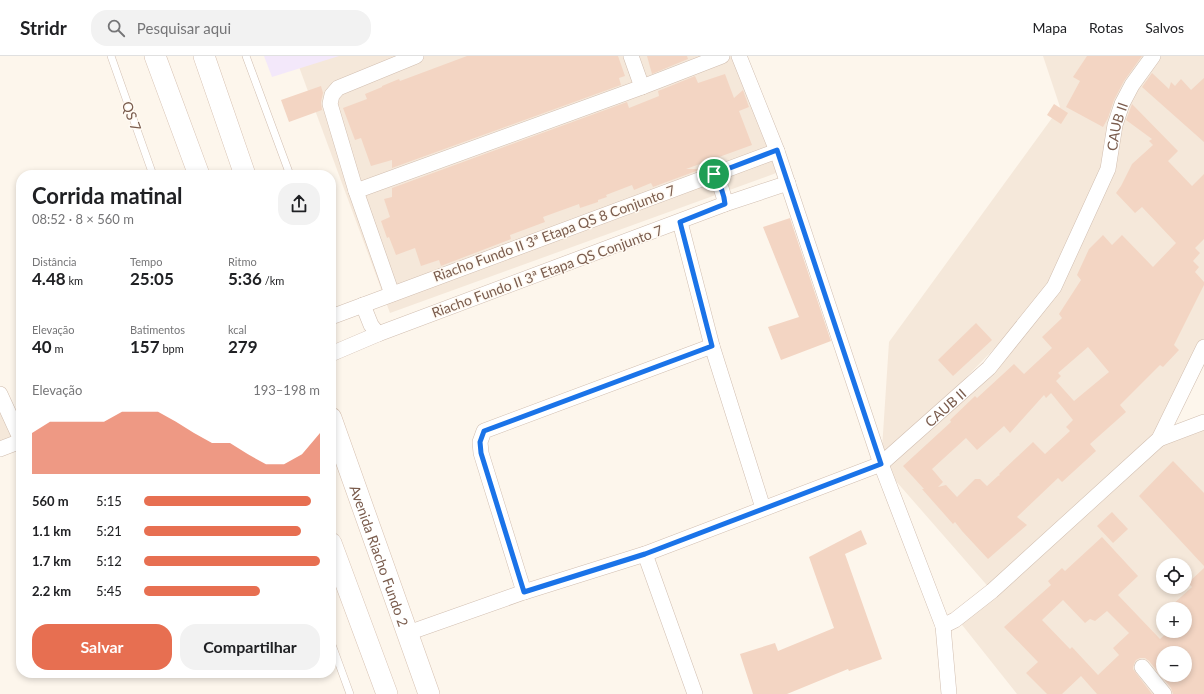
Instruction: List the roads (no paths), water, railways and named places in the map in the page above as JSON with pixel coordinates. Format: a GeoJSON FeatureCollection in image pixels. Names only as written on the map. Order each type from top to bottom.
{"type":"FeatureCollection","features":[{"type":"Feature","properties":{"kind":"main road"},"geometry":{"type":"LineString","coordinates":[[155,56],[197,170]]}},
{"type":"Feature","properties":{"kind":"main road"},"geometry":{"type":"LineString","coordinates":[[204,56],[243,170]]}},
{"type":"Feature","properties":{"kind":"main road","name":"Avenida Riacho Fundo 2"},"geometry":{"type":"LineString","coordinates":[[336,432],[429,694]]}},
{"type":"Feature","properties":{"kind":"main road"},"geometry":{"type":"LineString","coordinates":[[336,556],[387,694]]}},
{"type":"Feature","properties":{"kind":"street"},"geometry":{"type":"LineString","coordinates":[[392,294],[356,191],[330,104],[332,95],[338,88],[416,56]]}},
{"type":"Feature","properties":{"kind":"street"},"geometry":{"type":"LineString","coordinates":[[631,56],[642,87]]}},
{"type":"Feature","properties":{"kind":"street"},"geometry":{"type":"LineString","coordinates":[[356,191],[642,87],[722,56]]}},
{"type":"Feature","properties":{"kind":"street"},"geometry":{"type":"LineString","coordinates":[[739,56],[777,150],[881,464],[943,626],[949,694]]}},
{"type":"Feature","properties":{"kind":"street","name":"CAUB II"},"geometry":{"type":"LineString","coordinates":[[881,464],[989,368],[1054,287],[1108,169],[1115,125],[1122,104],[1132,85],[1153,56]]}},
{"type":"Feature","properties":{"kind":"street","name":"Riacho Fundo II 3ª Etapa QS 8 Conjunto 7"},"geometry":{"type":"LineString","coordinates":[[336,315],[777,150]]}},
{"type":"Feature","properties":{"kind":"street"},"geometry":{"type":"LineString","coordinates":[[714,174],[721,185],[725,204]]}},
{"type":"Feature","properties":{"kind":"street","name":"Riacho Fundo II 3ª Etapa QS Conjunto 7"},"geometry":{"type":"LineString","coordinates":[[336,352],[378,334],[725,204],[788,183]]}},
{"type":"Feature","properties":{"kind":"street"},"geometry":{"type":"LineString","coordinates":[[680,222],[712,346],[763,508]]}},
{"type":"Feature","properties":{"kind":"street"},"geometry":{"type":"LineString","coordinates":[[363,305],[378,334]]}},
{"type":"Feature","properties":{"kind":"street"},"geometry":{"type":"LineString","coordinates":[[524,592],[481,453],[480,442],[484,431],[712,346]]}},
{"type":"Feature","properties":{"kind":"street"},"geometry":{"type":"LineString","coordinates":[[943,626],[955,620],[992,591],[1158,439],[1204,347]]}},
{"type":"Feature","properties":{"kind":"street"},"geometry":{"type":"LineString","coordinates":[[0,394],[16,429]]}},
{"type":"Feature","properties":{"kind":"street"},"geometry":{"type":"LineString","coordinates":[[1158,439],[1204,422]]}},
{"type":"Feature","properties":{"kind":"street"},"geometry":{"type":"LineString","coordinates":[[0,449],[16,442]]}},
{"type":"Feature","properties":{"kind":"street"},"geometry":{"type":"LineString","coordinates":[[408,633],[524,592],[645,554],[881,464]]}},
{"type":"Feature","properties":{"kind":"street"},"geometry":{"type":"LineString","coordinates":[[645,554],[695,694]]}},
{"type":"Feature","properties":{"kind":"street"},"geometry":{"type":"LineString","coordinates":[[1142,667],[1164,694]]}},
{"type":"Feature","properties":{"kind":"lane","name":"QS 7"},"geometry":{"type":"LineString","coordinates":[[111,56],[151,170]]}},
{"type":"Feature","properties":{"kind":"lane"},"geometry":{"type":"LineString","coordinates":[[246,56],[288,170]]}},
{"type":"Feature","properties":{"kind":"lane"},"geometry":{"type":"LineString","coordinates":[[336,656],[350,694]]}}]}
